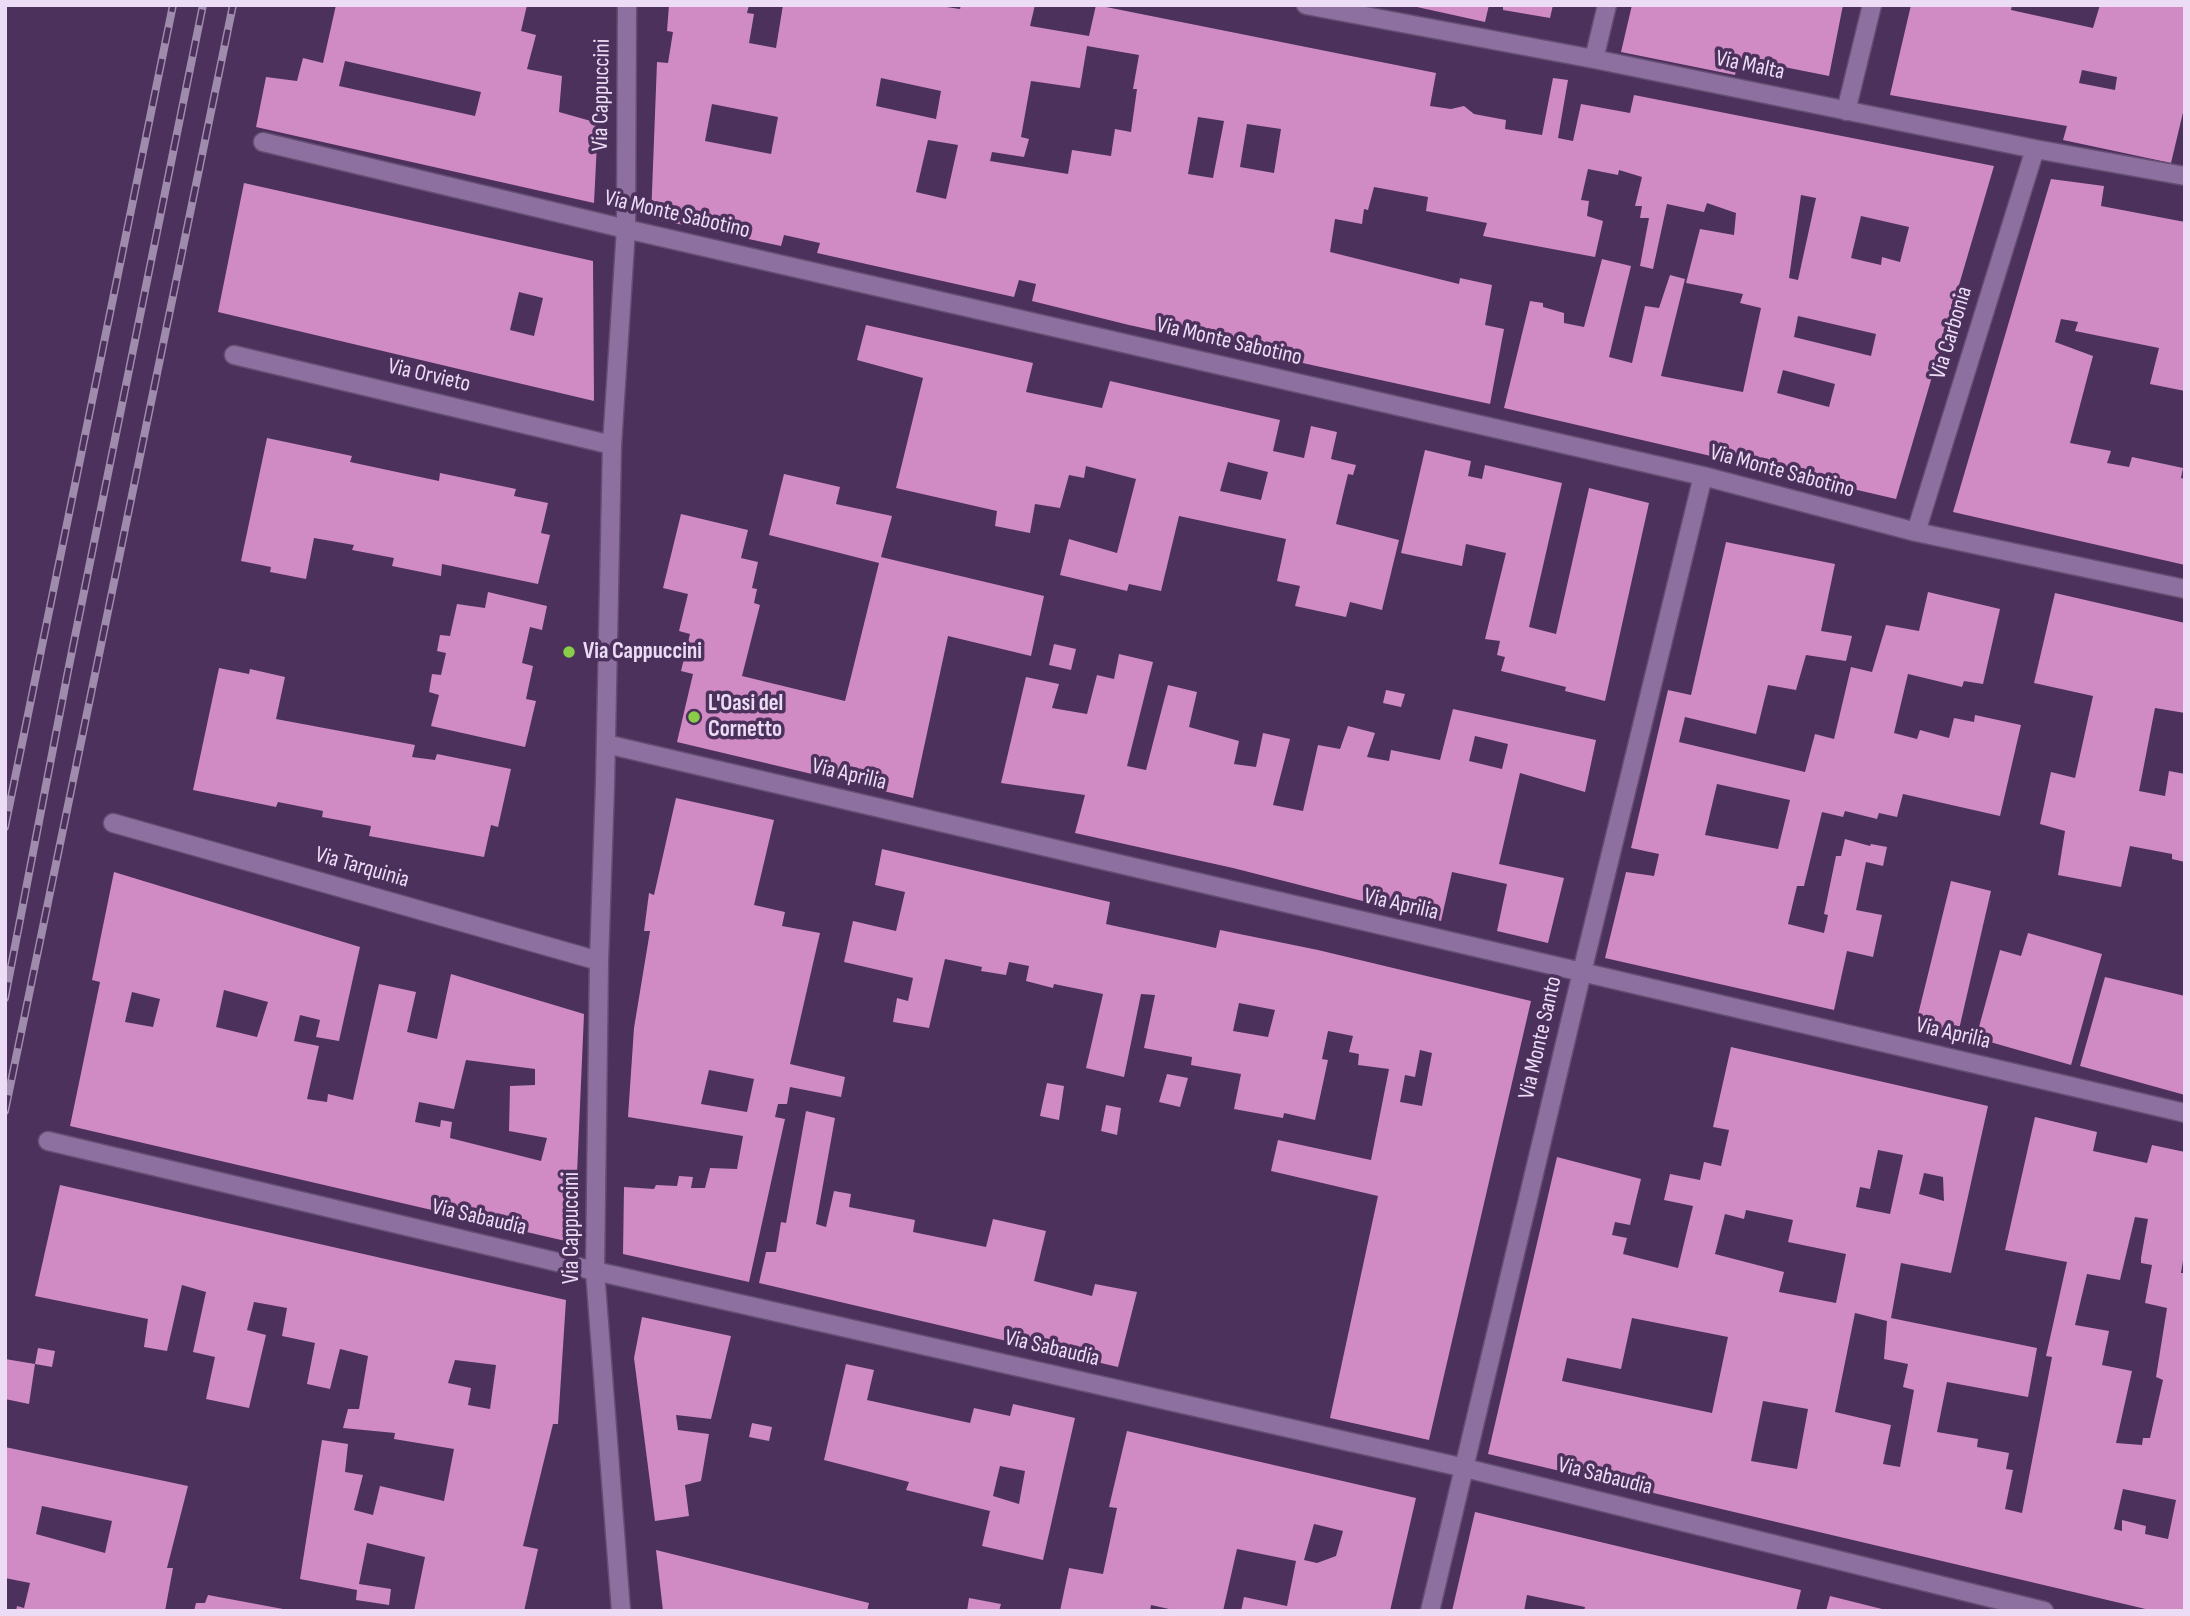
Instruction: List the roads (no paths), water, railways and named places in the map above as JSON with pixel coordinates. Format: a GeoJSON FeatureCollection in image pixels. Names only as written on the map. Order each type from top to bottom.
{"type":"FeatureCollection","features":[{"type":"Feature","properties":{"kind":"street","name":"Via Cappuccini"},"geometry":{"type":"LineString","coordinates":[[621,1611],[595,1271],[598,961],[606,744],[612,445],[626,229],[627,5]]}},
{"type":"Feature","properties":{"kind":"street","name":"Via Malta"},"geometry":{"type":"LineString","coordinates":[[1306,5],[1594,59],[2035,149],[2185,176]]}},
{"type":"Feature","properties":{"kind":"street"},"geometry":{"type":"LineString","coordinates":[[1594,59],[1606,5]]}},
{"type":"Feature","properties":{"kind":"street"},"geometry":{"type":"LineString","coordinates":[[1846,111],[1872,5]]}},
{"type":"Feature","properties":{"kind":"street","name":"Via Monte Sabotino"},"geometry":{"type":"LineString","coordinates":[[263,142],[626,229],[1703,476],[1916,532],[2185,589]]}},
{"type":"Feature","properties":{"kind":"street","name":"Via Carbonia"},"geometry":{"type":"LineString","coordinates":[[1916,532],[2035,149]]}},
{"type":"Feature","properties":{"kind":"street","name":"Via Orvieto"},"geometry":{"type":"LineString","coordinates":[[233,355],[612,445]]}},
{"type":"Feature","properties":{"kind":"street","name":"Via Monte Santo"},"geometry":{"type":"LineString","coordinates":[[1430,1611],[1703,476]]}},
{"type":"Feature","properties":{"kind":"street","name":"Via Aprilia"},"geometry":{"type":"LineString","coordinates":[[606,744],[2185,1113]]}},
{"type":"Feature","properties":{"kind":"street","name":"Via Tarquinia"},"geometry":{"type":"LineString","coordinates":[[113,823],[598,961]]}},
{"type":"Feature","properties":{"kind":"street","name":"Via Sabaudia"},"geometry":{"type":"LineString","coordinates":[[48,1142],[595,1271],[1465,1468],[2044,1611]]}},
{"type":"Feature","properties":{"kind":"railway"},"geometry":{"type":"LineString","coordinates":[[5,827],[173,5]]}},
{"type":"Feature","properties":{"kind":"railway"},"geometry":{"type":"LineString","coordinates":[[5,998],[68,671],[203,5]]}},
{"type":"Feature","properties":{"kind":"railway"},"geometry":{"type":"LineString","coordinates":[[5,1111],[233,5]]}},
{"type":"Feature","properties":{"kind":"place","name":"Via Cappuccini"},"geometry":{"type":"Point","coordinates":[569,652]}},
{"type":"Feature","properties":{"kind":"place","name":"L'Oasi del Cornetto"},"geometry":{"type":"Point","coordinates":[694,717]}}]}
